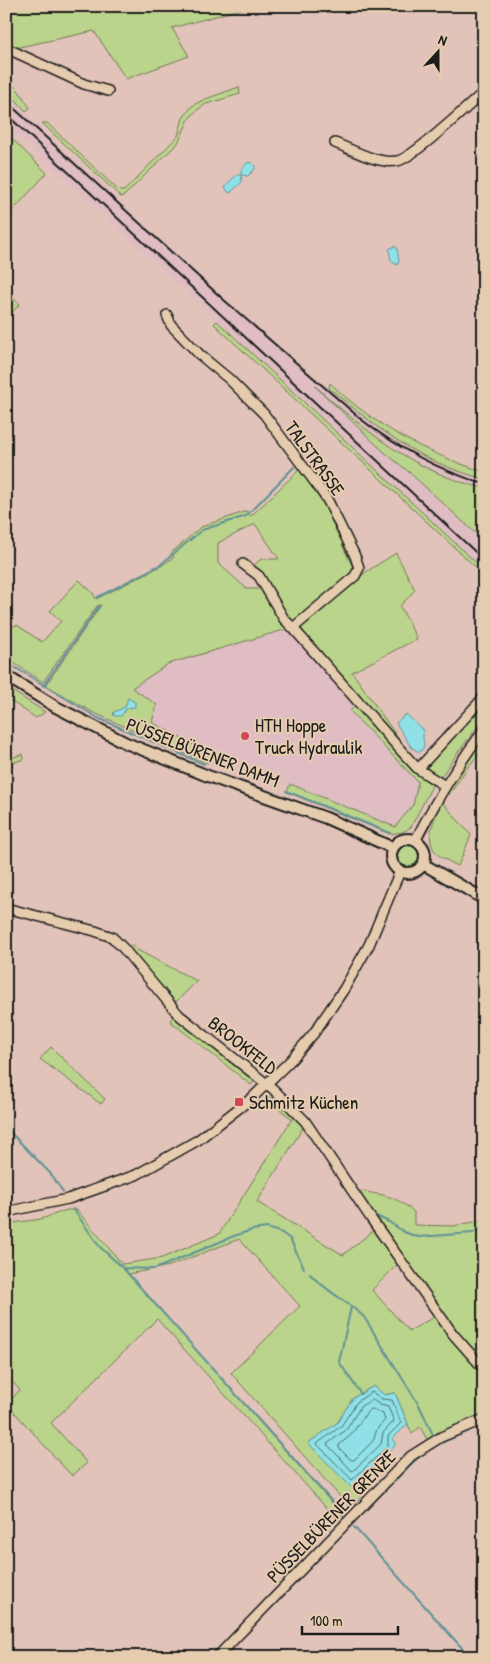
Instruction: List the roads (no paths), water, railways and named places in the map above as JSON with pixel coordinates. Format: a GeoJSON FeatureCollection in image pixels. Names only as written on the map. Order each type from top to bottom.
{"type":"FeatureCollection","features":[{"type":"Feature","properties":{"kind":"main road","name":"PÜSSELBÜRENER DAMM"},"geometry":{"type":"LineString","coordinates":[[6,676],[56,707],[126,743],[208,776],[326,818],[393,848]]}},
{"type":"Feature","properties":{"kind":"main road"},"geometry":{"type":"LineString","coordinates":[[401,841],[415,841],[420,844],[424,854],[423,864],[420,868],[410,873],[400,871],[391,858],[393,848],[401,841]]}},
{"type":"Feature","properties":{"kind":"main road"},"geometry":{"type":"LineString","coordinates":[[423,864],[484,898]]}},
{"type":"Feature","properties":{"kind":"street"},"geometry":{"type":"LineString","coordinates":[[6,48],[84,84],[108,91]]}},
{"type":"Feature","properties":{"kind":"street"},"geometry":{"type":"LineString","coordinates":[[335,143],[370,157],[398,161],[412,154],[484,92]]}},
{"type":"Feature","properties":{"kind":"street","name":"TALSTRASSE"},"geometry":{"type":"LineString","coordinates":[[167,315],[171,325],[200,355],[264,414],[328,500],[355,556],[359,568],[355,576],[293,628]]}},
{"type":"Feature","properties":{"kind":"street"},"geometry":{"type":"LineString","coordinates":[[243,564],[259,576],[284,619],[418,769],[445,786]]}},
{"type":"Feature","properties":{"kind":"street"},"geometry":{"type":"LineString","coordinates":[[418,769],[484,697]]}},
{"type":"Feature","properties":{"kind":"street"},"geometry":{"type":"LineString","coordinates":[[415,841],[462,758],[484,730]]}},
{"type":"Feature","properties":{"kind":"street"},"geometry":{"type":"LineString","coordinates":[[6,1212],[68,1199],[136,1174],[198,1140],[233,1114],[291,1060],[314,1033],[344,989],[369,945],[400,871]]}},
{"type":"Feature","properties":{"kind":"street","name":"BROOKFELD"},"geometry":{"type":"LineString","coordinates":[[6,908],[112,937],[178,1015],[267,1084],[305,1121],[453,1334],[484,1369]]}},
{"type":"Feature","properties":{"kind":"street","name":"PÜSSELBÜRENER GRENZE"},"geometry":{"type":"LineString","coordinates":[[217,1657],[411,1456],[441,1437],[484,1419]]}},
{"type":"Feature","properties":{"kind":"water"},"geometry":{"type":"Polygon","coordinates":[[[252,162],[255,169],[248,176],[241,175],[241,170],[247,163],[252,162]]]}},
{"type":"Feature","properties":{"kind":"water"},"geometry":{"type":"Polygon","coordinates":[[[237,175],[241,175],[242,182],[230,193],[228,192],[225,187],[228,183],[237,175]]]}},
{"type":"Feature","properties":{"kind":"water"},"geometry":{"type":"Polygon","coordinates":[[[395,246],[399,261],[397,265],[391,261],[389,249],[395,246]]]}},
{"type":"Feature","properties":{"kind":"water"},"geometry":{"type":"Polygon","coordinates":[[[128,698],[135,702],[135,707],[127,708],[121,716],[113,715],[114,712],[125,707],[128,698]]]}},
{"type":"Feature","properties":{"kind":"water"},"geometry":{"type":"Polygon","coordinates":[[[406,714],[424,731],[424,745],[419,752],[411,747],[396,723],[406,714]]]}},
{"type":"Feature","properties":{"kind":"water"},"geometry":{"type":"Polygon","coordinates":[[[374,1386],[384,1395],[395,1393],[408,1424],[392,1439],[396,1444],[352,1488],[308,1443],[337,1423],[353,1398],[374,1386]]]}},
{"type":"Feature","properties":{"kind":"waterway"},"geometry":{"type":"LineString","coordinates":[[197,345],[215,362]]}},
{"type":"Feature","properties":{"kind":"waterway"},"geometry":{"type":"LineString","coordinates":[[98,597],[160,565],[202,530],[246,516],[294,467]]}},
{"type":"Feature","properties":{"kind":"waterway"},"geometry":{"type":"LineString","coordinates":[[43,686],[99,606]]}},
{"type":"Feature","properties":{"kind":"waterway"},"geometry":{"type":"LineString","coordinates":[[6,662],[98,718],[204,764]]}},
{"type":"Feature","properties":{"kind":"waterway"},"geometry":{"type":"LineString","coordinates":[[286,791],[390,833]]}},
{"type":"Feature","properties":{"kind":"waterway"},"geometry":{"type":"LineString","coordinates":[[6,1128],[50,1173],[63,1192]]}},
{"type":"Feature","properties":{"kind":"waterway"},"geometry":{"type":"LineString","coordinates":[[73,1209],[100,1247],[123,1268],[155,1269],[234,1236],[252,1230],[267,1228],[282,1233],[290,1239],[304,1268]]}},
{"type":"Feature","properties":{"kind":"waterway"},"geometry":{"type":"LineString","coordinates":[[376,1216],[404,1232],[418,1237],[473,1233],[484,1226]]}},
{"type":"Feature","properties":{"kind":"waterway"},"geometry":{"type":"LineString","coordinates":[[123,1268],[346,1518]]}},
{"type":"Feature","properties":{"kind":"waterway"},"geometry":{"type":"LineString","coordinates":[[310,1274],[364,1317],[419,1405],[434,1437]]}},
{"type":"Feature","properties":{"kind":"waterway"},"geometry":{"type":"LineString","coordinates":[[351,1307],[339,1362],[361,1394]]}},
{"type":"Feature","properties":{"kind":"waterway"},"geometry":{"type":"LineString","coordinates":[[441,1443],[469,1431]]}},
{"type":"Feature","properties":{"kind":"waterway"},"geometry":{"type":"LineString","coordinates":[[361,1515],[425,1452]]}},
{"type":"Feature","properties":{"kind":"waterway"},"geometry":{"type":"LineString","coordinates":[[332,1544],[352,1524]]}},
{"type":"Feature","properties":{"kind":"waterway"},"geometry":{"type":"LineString","coordinates":[[354,1527],[470,1657]]}},
{"type":"Feature","properties":{"kind":"railway"},"geometry":{"type":"LineString","coordinates":[[6,101],[224,300],[362,420],[376,431],[420,458],[484,484]]}},
{"type":"Feature","properties":{"kind":"railway"},"geometry":{"type":"LineString","coordinates":[[6,114],[484,560]]}},
{"type":"Feature","properties":{"kind":"place","name":"HTH Hoppe Truck Hydraulik"},"geometry":{"type":"Point","coordinates":[245,736]}},
{"type":"Feature","properties":{"kind":"place","name":"Schmitz Küchen"},"geometry":{"type":"Point","coordinates":[239,1102]}}]}
